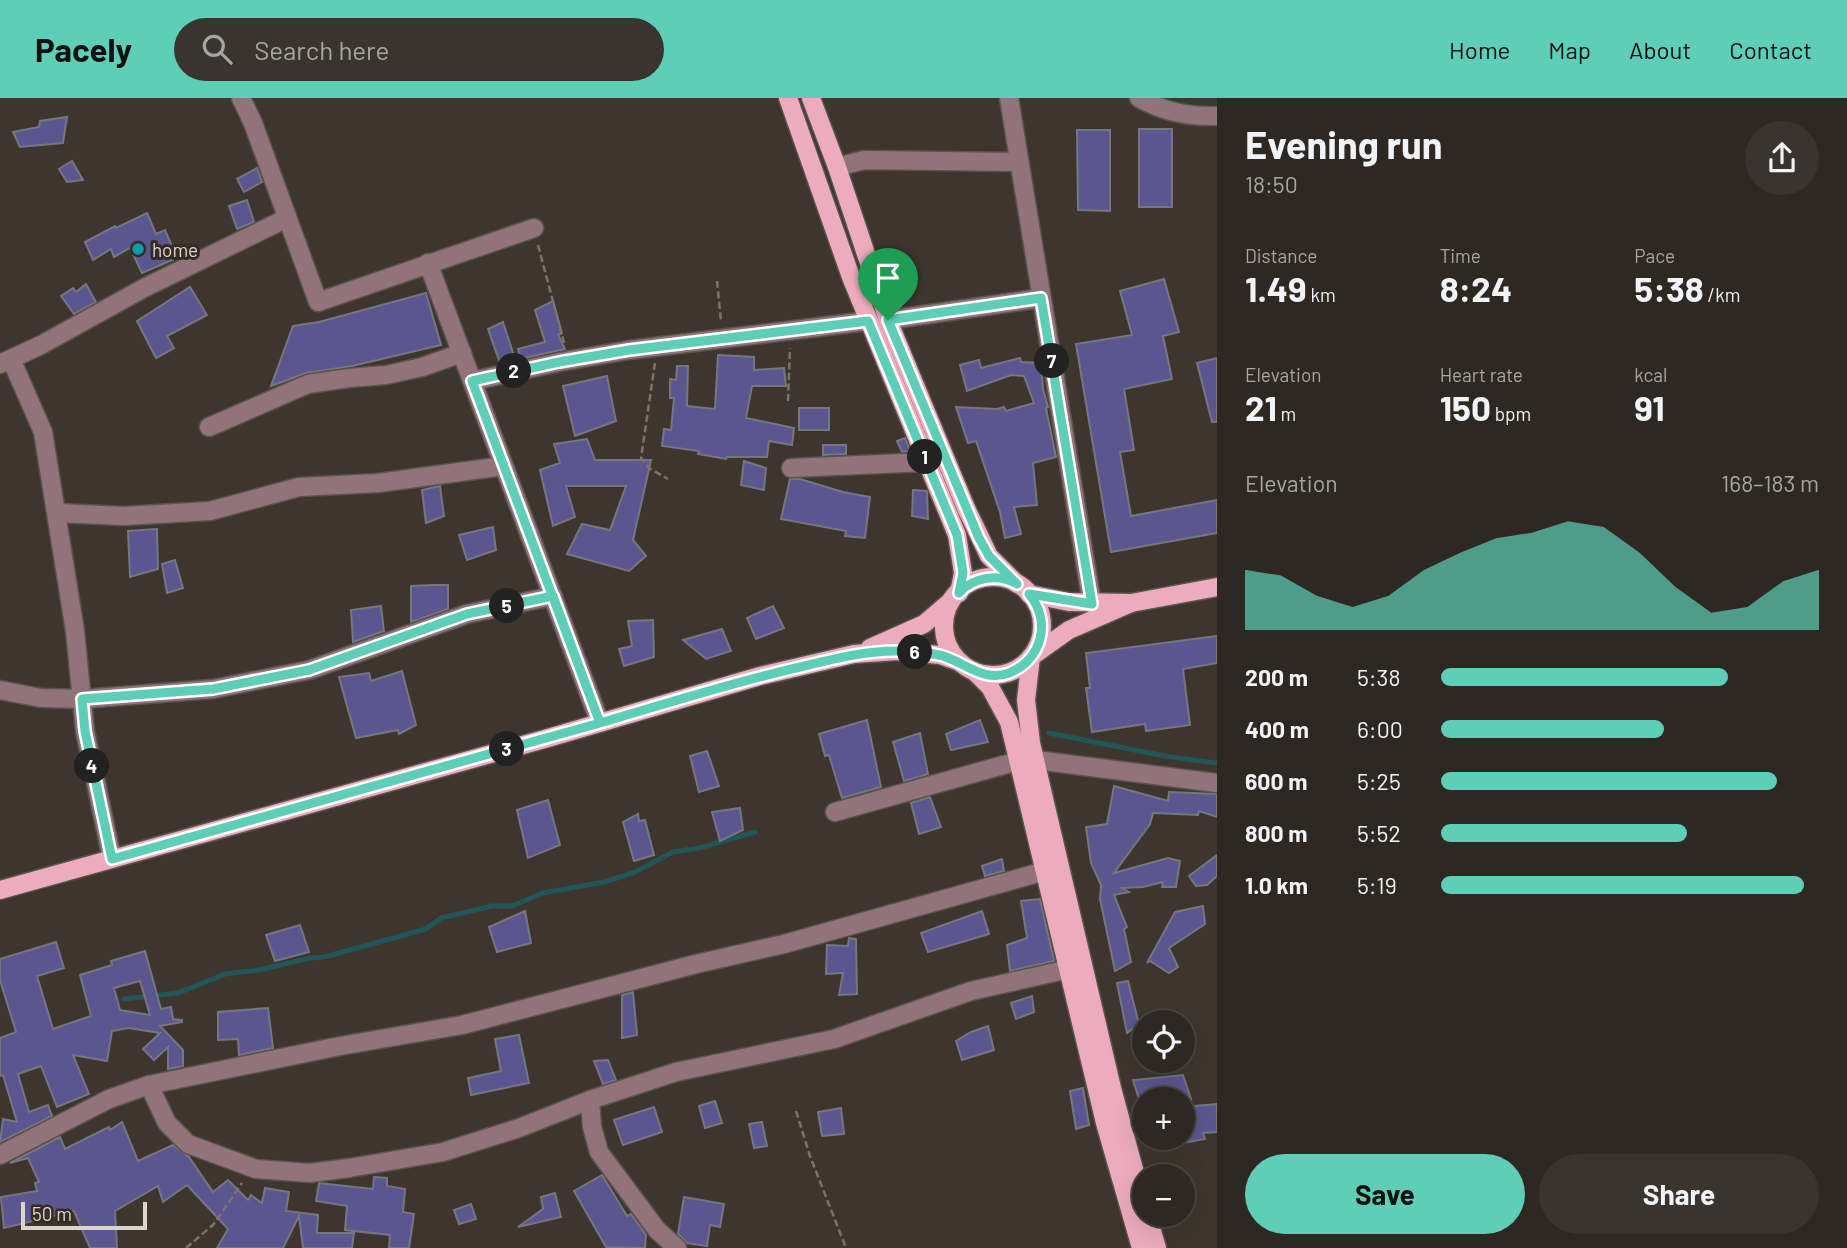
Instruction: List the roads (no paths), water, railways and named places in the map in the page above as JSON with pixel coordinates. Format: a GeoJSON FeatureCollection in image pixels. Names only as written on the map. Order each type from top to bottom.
{"type":"FeatureCollection","features":[{"type":"Feature","properties":{"kind":"main road"},"geometry":{"type":"LineString","coordinates":[[788,98],[868,321],[957,535],[963,573],[946,616],[945,633],[950,649],[990,687],[1027,760],[1133,1164]]}},
{"type":"Feature","properties":{"kind":"main road"},"geometry":{"type":"LineString","coordinates":[[0,890],[760,676],[854,654],[897,651],[940,655],[990,676],[1007,674],[1022,666],[1036,651],[1042,636],[1041,618],[1036,602],[989,556],[979,538],[888,320],[811,98]]}},
{"type":"Feature","properties":{"kind":"main road"},"geometry":{"type":"LineString","coordinates":[[854,654],[923,624],[939,614],[956,596],[978,580],[995,577],[1011,580],[1023,589],[1092,604],[1131,603],[1217,587]]}},
{"type":"Feature","properties":{"kind":"main road"},"geometry":{"type":"LineString","coordinates":[[1031,656],[1069,630],[1131,603]]}},
{"type":"Feature","properties":{"kind":"main road"},"geometry":{"type":"LineString","coordinates":[[1031,656],[1027,760],[1045,871],[1105,1123],[1141,1248]]}},
{"type":"Feature","properties":{"kind":"main road"},"geometry":{"type":"LineString","coordinates":[[1151,1227],[1157,1248]]}},
{"type":"Feature","properties":{"kind":"street"},"geometry":{"type":"LineString","coordinates":[[241,98],[253,123],[318,302],[534,228]]}},
{"type":"Feature","properties":{"kind":"street"},"geometry":{"type":"LineString","coordinates":[[1009,98],[1092,604]]}},
{"type":"Feature","properties":{"kind":"street"},"geometry":{"type":"LineString","coordinates":[[1139,98],[1156,107],[1203,117],[1217,116]]}},
{"type":"Feature","properties":{"kind":"street"},"geometry":{"type":"LineString","coordinates":[[837,167],[864,160],[1019,162]]}},
{"type":"Feature","properties":{"kind":"street"},"geometry":{"type":"LineString","coordinates":[[112,859],[85,731],[75,631],[43,432],[6,361],[155,282],[287,218]]}},
{"type":"Feature","properties":{"kind":"street"},"geometry":{"type":"LineString","coordinates":[[428,263],[600,723]]}},
{"type":"Feature","properties":{"kind":"street"},"geometry":{"type":"LineString","coordinates":[[888,320],[1041,298]]}},
{"type":"Feature","properties":{"kind":"street"},"geometry":{"type":"LineString","coordinates":[[472,381],[569,360],[657,346],[868,321]]}},
{"type":"Feature","properties":{"kind":"street"},"geometry":{"type":"LineString","coordinates":[[209,427],[308,384],[386,375],[422,367],[462,353]]}},
{"type":"Feature","properties":{"kind":"street"},"geometry":{"type":"LineString","coordinates":[[791,468],[927,463]]}},
{"type":"Feature","properties":{"kind":"street"},"geometry":{"type":"LineString","coordinates":[[58,513],[124,516],[210,511],[299,487],[378,483],[504,466]]}},
{"type":"Feature","properties":{"kind":"street"},"geometry":{"type":"LineString","coordinates":[[0,690],[41,698],[82,699],[213,689],[309,670],[467,614],[553,596]]}},
{"type":"Feature","properties":{"kind":"street"},"geometry":{"type":"LineString","coordinates":[[835,812],[1027,760],[1217,783]]}},
{"type":"Feature","properties":{"kind":"street"},"geometry":{"type":"LineString","coordinates":[[0,1155],[109,1099],[149,1085],[340,1046],[462,1025],[784,944],[1045,871]]}},
{"type":"Feature","properties":{"kind":"street"},"geometry":{"type":"LineString","coordinates":[[149,1085],[167,1123],[188,1144],[252,1168],[310,1172],[403,1161],[443,1152],[519,1128],[590,1100],[676,1072],[834,1039],[971,991],[1069,969]]}},
{"type":"Feature","properties":{"kind":"street"},"geometry":{"type":"LineString","coordinates":[[590,1100],[599,1152],[657,1230],[677,1248]]}},
{"type":"Feature","properties":{"kind":"waterway"},"geometry":{"type":"LineString","coordinates":[[1049,733],[1170,757],[1217,763]]}},
{"type":"Feature","properties":{"kind":"waterway"},"geometry":{"type":"LineString","coordinates":[[124,999],[178,993],[225,974],[324,957],[426,929],[441,918],[492,906],[512,906],[543,893],[604,882],[633,873],[673,852],[699,848],[755,832]]}},
{"type":"Feature","properties":{"kind":"place","name":"home"},"geometry":{"type":"Point","coordinates":[138,249]}}]}
